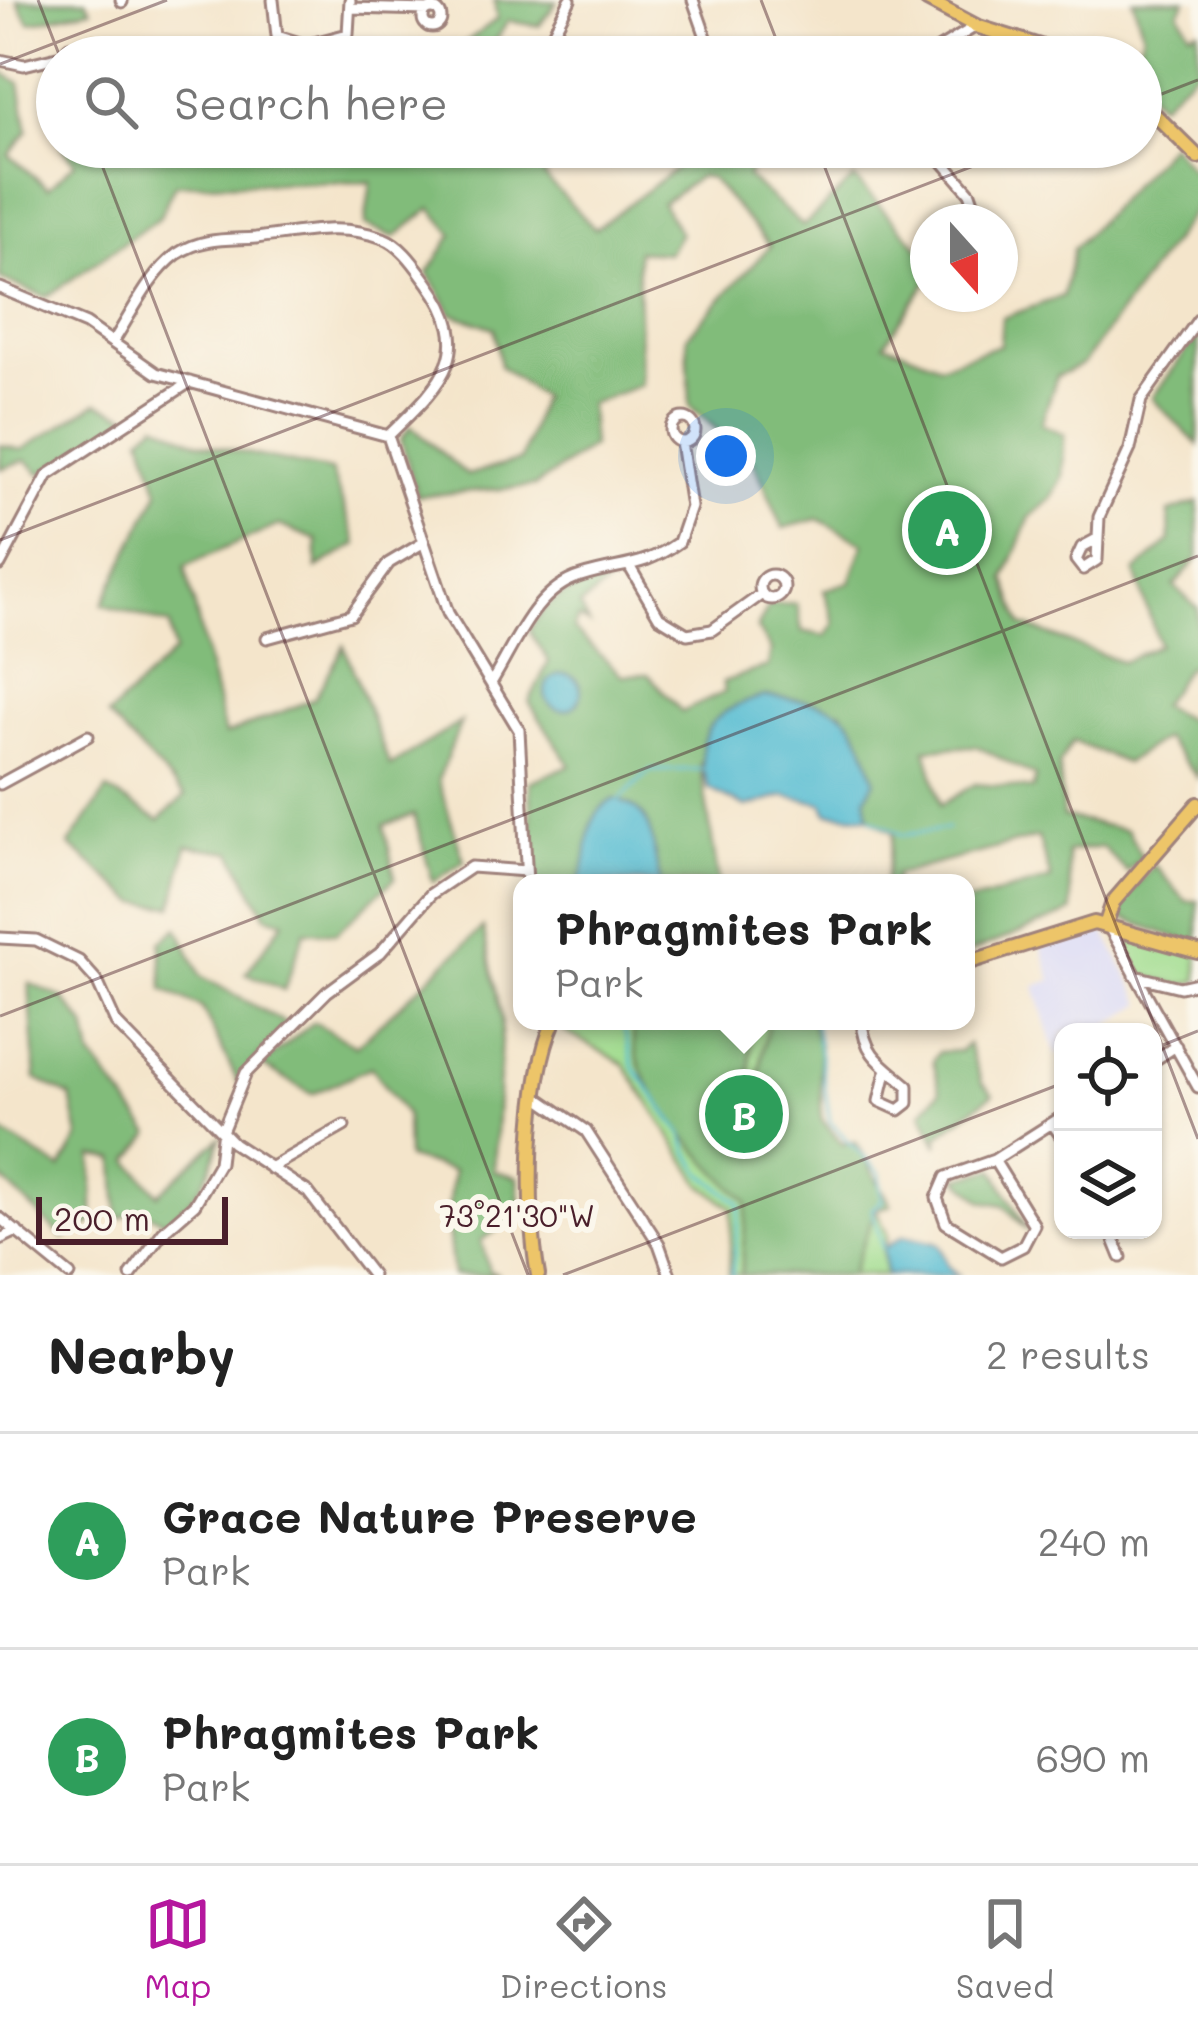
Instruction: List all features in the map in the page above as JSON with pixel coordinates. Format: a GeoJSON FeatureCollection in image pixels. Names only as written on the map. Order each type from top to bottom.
{"type":"FeatureCollection","features":[{"type":"Feature","properties":{"kind":"main road"},"geometry":{"type":"LineString","coordinates":[[927,0],[976,26],[1008,36]]}},
{"type":"Feature","properties":{"kind":"main road"},"geometry":{"type":"LineString","coordinates":[[1162,121],[1198,157]]}},
{"type":"Feature","properties":{"kind":"main road"},"geometry":{"type":"LineString","coordinates":[[1106,923],[1114,902],[1198,804]]}},
{"type":"Feature","properties":{"kind":"main road"},"geometry":{"type":"LineString","coordinates":[[975,960],[1060,929],[1106,923],[1198,952]]}},
{"type":"Feature","properties":{"kind":"main road"},"geometry":{"type":"LineString","coordinates":[[538,1275],[529,1189],[538,1098],[552,1030]]}},
{"type":"Feature","properties":{"kind":"street"},"geometry":{"type":"LineString","coordinates":[[273,0],[280,36]]}},
{"type":"Feature","properties":{"kind":"street"},"geometry":{"type":"LineString","coordinates":[[552,36],[570,0]]}},
{"type":"Feature","properties":{"kind":"street"},"geometry":{"type":"LineString","coordinates":[[693,0],[705,36]]}},
{"type":"Feature","properties":{"kind":"street"},"geometry":{"type":"LineString","coordinates":[[340,36],[348,34],[350,4],[428,10]]}},
{"type":"Feature","properties":{"kind":"street"},"geometry":{"type":"LineString","coordinates":[[960,36],[976,26]]}},
{"type":"Feature","properties":{"kind":"street"},"geometry":{"type":"LineString","coordinates":[[0,60],[36,62]]}},
{"type":"Feature","properties":{"kind":"street"},"geometry":{"type":"LineString","coordinates":[[948,168],[974,204]]}},
{"type":"Feature","properties":{"kind":"street"},"geometry":{"type":"LineString","coordinates":[[113,342],[161,268],[201,242],[308,229],[382,238],[403,253],[428,284],[447,314],[453,340],[447,372],[388,436]]}},
{"type":"Feature","properties":{"kind":"street"},"geometry":{"type":"LineString","coordinates":[[0,288],[113,342],[156,373],[388,436]]}},
{"type":"Feature","properties":{"kind":"street"},"geometry":{"type":"LineString","coordinates":[[1095,540],[1130,448],[1141,400],[1198,320]]}},
{"type":"Feature","properties":{"kind":"street"},"geometry":{"type":"LineString","coordinates":[[0,565],[48,476],[190,382]]}},
{"type":"Feature","properties":{"kind":"street"},"geometry":{"type":"LineString","coordinates":[[388,436],[448,613],[519,730],[524,756],[526,874]]}},
{"type":"Feature","properties":{"kind":"street"},"geometry":{"type":"LineString","coordinates":[[491,683],[536,608],[560,586],[587,574],[631,569],[661,555],[687,531],[692,507],[681,442]]}},
{"type":"Feature","properties":{"kind":"street"},"geometry":{"type":"LineString","coordinates":[[267,638],[351,615],[389,563],[421,544]]}},
{"type":"Feature","properties":{"kind":"street"},"geometry":{"type":"LineString","coordinates":[[631,569],[659,617],[687,634],[712,629],[762,594]]}},
{"type":"Feature","properties":{"kind":"street"},"geometry":{"type":"LineString","coordinates":[[0,784],[88,736]]}},
{"type":"Feature","properties":{"kind":"street"},"geometry":{"type":"LineString","coordinates":[[131,1275],[163,1232],[195,1204],[219,1163],[223,1129],[246,1073],[327,992],[380,953],[431,893],[474,866],[513,874]]}},
{"type":"Feature","properties":{"kind":"street"},"geometry":{"type":"LineString","coordinates":[[1106,923],[1198,1087]]}},
{"type":"Feature","properties":{"kind":"street"},"geometry":{"type":"LineString","coordinates":[[0,938],[49,944],[79,961],[97,981],[116,1023],[233,1143],[316,1200],[356,1261],[372,1275]]}},
{"type":"Feature","properties":{"kind":"street"},"geometry":{"type":"LineString","coordinates":[[1136,976],[1180,987],[1198,983]]}},
{"type":"Feature","properties":{"kind":"street"},"geometry":{"type":"LineString","coordinates":[[862,1030],[863,1044],[886,1072]]}},
{"type":"Feature","properties":{"kind":"street"},"geometry":{"type":"LineString","coordinates":[[1162,1055],[1176,1046]]}},
{"type":"Feature","properties":{"kind":"street"},"geometry":{"type":"LineString","coordinates":[[538,1098],[586,1131],[659,1244],[670,1275]]}},
{"type":"Feature","properties":{"kind":"street"},"geometry":{"type":"LineString","coordinates":[[994,1160],[1034,1226],[1023,1246],[1001,1257],[946,1223],[937,1198],[946,1178],[994,1160],[1052,1123],[1058,1131]]}},
{"type":"Feature","properties":{"kind":"street"},"geometry":{"type":"LineString","coordinates":[[270,1168],[344,1126]]}},
{"type":"Feature","properties":{"kind":"street"},"geometry":{"type":"LineString","coordinates":[[0,1218],[70,1275]]}},
{"type":"Feature","properties":{"kind":"street"},"geometry":{"type":"LineString","coordinates":[[0,1239],[16,1231]]}},
{"type":"Feature","properties":{"kind":"street"},"geometry":{"type":"LineString","coordinates":[[1114,1239],[1121,1257]]}},
{"type":"Feature","properties":{"kind":"shaded area"},"geometry":{"type":"Polygon","coordinates":[[[1089,928],[1104,932],[1143,1004],[1112,1023],[1054,1023],[1054,1049],[1035,986],[1052,980],[1040,944],[1089,928]]]}},
{"type":"Feature","properties":{"kind":"green space"},"geometry":{"type":"Polygon","coordinates":[[[17,0],[86,0],[91,9],[29,23],[17,0]]]}},
{"type":"Feature","properties":{"kind":"green space"},"geometry":{"type":"Polygon","coordinates":[[[494,0],[557,2],[539,26],[508,21],[499,36],[474,36],[497,19],[494,0]]]}},
{"type":"Feature","properties":{"kind":"green space"},"geometry":{"type":"Polygon","coordinates":[[[1133,0],[1186,0],[1179,12],[1190,32],[1198,29],[1198,68],[1162,102],[1162,36],[1143,33],[1133,0]]]}},
{"type":"Feature","properties":{"kind":"green space"},"geometry":{"type":"Polygon","coordinates":[[[0,71],[20,83],[28,131],[9,155],[48,188],[70,168],[548,168],[543,175],[595,229],[677,168],[752,168],[747,177],[803,226],[854,178],[910,238],[910,306],[885,343],[940,365],[1000,345],[1002,318],[1063,296],[1073,249],[1148,168],[1162,168],[1162,153],[1170,144],[1198,177],[1198,205],[1083,364],[1057,376],[1041,424],[1064,434],[1063,477],[1052,498],[1030,517],[1005,579],[1022,625],[1122,662],[1159,645],[1135,572],[1170,541],[1169,512],[1198,502],[1198,558],[1174,586],[1198,609],[1198,665],[1187,667],[1160,706],[1198,725],[1198,778],[1164,738],[1125,763],[1073,741],[1059,764],[1063,817],[1127,830],[1142,857],[1127,872],[1102,847],[1067,852],[1072,912],[975,950],[975,900],[1051,879],[1038,837],[887,874],[894,833],[869,817],[842,711],[795,699],[700,763],[718,874],[659,874],[645,821],[628,804],[614,799],[582,874],[534,874],[530,782],[570,765],[529,702],[549,661],[529,631],[553,601],[574,589],[613,580],[580,606],[589,624],[578,618],[573,629],[622,675],[648,674],[682,712],[725,692],[723,682],[768,666],[771,650],[757,629],[769,605],[797,604],[802,631],[826,636],[835,623],[824,590],[850,582],[864,543],[818,519],[783,528],[754,462],[690,406],[687,336],[770,246],[710,178],[700,176],[662,203],[680,233],[668,253],[637,251],[641,385],[589,404],[592,446],[535,486],[417,496],[401,439],[411,426],[467,475],[521,460],[541,397],[500,366],[494,328],[452,314],[428,273],[453,234],[431,208],[395,237],[365,225],[371,182],[175,184],[159,218],[46,297],[0,279],[0,71]],[[976,746],[926,749],[941,805],[975,784],[1033,789],[1035,776],[976,746]]]}},
{"type":"Feature","properties":{"kind":"green space"},"geometry":{"type":"Polygon","coordinates":[[[1198,335],[1198,445],[1152,398],[1198,335]]]}},
{"type":"Feature","properties":{"kind":"green space"},"geometry":{"type":"Polygon","coordinates":[[[97,403],[132,417],[41,474],[26,460],[0,469],[0,445],[22,450],[97,403]]]}},
{"type":"Feature","properties":{"kind":"green space"},"geometry":{"type":"Polygon","coordinates":[[[157,423],[199,443],[331,471],[357,544],[317,568],[317,540],[279,525],[185,566],[225,735],[314,699],[344,646],[390,766],[461,722],[438,780],[464,861],[433,882],[414,815],[384,825],[395,878],[336,933],[305,931],[284,990],[246,973],[284,921],[266,916],[232,852],[187,846],[173,906],[137,903],[69,845],[107,790],[159,820],[185,796],[108,716],[174,652],[169,625],[103,604],[159,491],[142,436],[157,423]]]}},
{"type":"Feature","properties":{"kind":"green space"},"geometry":{"type":"Polygon","coordinates":[[[1154,865],[1186,901],[1198,901],[1198,945],[1121,918],[1122,902],[1154,865]]]}},
{"type":"Feature","properties":{"kind":"green space"},"geometry":{"type":"Polygon","coordinates":[[[178,928],[201,976],[287,1024],[238,1082],[202,1008],[163,989],[161,942],[178,928]]]}},
{"type":"Feature","properties":{"kind":"green space"},"geometry":{"type":"Polygon","coordinates":[[[483,928],[502,1019],[494,1171],[518,1177],[521,1216],[481,1240],[489,1271],[499,1275],[453,1275],[447,1218],[453,1171],[407,1158],[406,1115],[371,1067],[312,1094],[261,1065],[314,1022],[356,1046],[483,928]]]}},
{"type":"Feature","properties":{"kind":"green space"},"geometry":{"type":"Polygon","coordinates":[[[1124,931],[1198,954],[1198,981],[1181,985],[1140,975],[1119,939],[1124,931]]]}},
{"type":"Feature","properties":{"kind":"green space"},"geometry":{"type":"Polygon","coordinates":[[[29,983],[63,998],[86,1026],[92,1057],[151,1134],[130,1161],[158,1194],[220,1138],[201,1186],[165,1222],[139,1209],[118,1219],[115,1159],[93,1156],[93,1223],[63,1238],[0,1177],[0,1131],[61,1169],[79,1137],[71,1097],[36,1079],[29,983]]]}},
{"type":"Feature","properties":{"kind":"green space"},"geometry":{"type":"Polygon","coordinates":[[[634,1030],[752,1030],[750,1073],[743,1075],[742,1088],[756,1091],[766,1030],[814,1030],[819,1045],[822,1120],[842,1144],[856,1142],[891,1205],[876,1209],[851,1275],[741,1275],[747,1202],[672,1120],[655,1096],[635,1047],[634,1030]]]}},
{"type":"Feature","properties":{"kind":"green space"},"geometry":{"type":"Polygon","coordinates":[[[814,1030],[819,1045],[822,1120],[842,1144],[856,1142],[891,1205],[876,1209],[888,1236],[883,1250],[886,1275],[729,1275],[732,1208],[702,1185],[624,1064],[564,1031],[814,1030]]]}},
{"type":"Feature","properties":{"kind":"green space"},"geometry":{"type":"Polygon","coordinates":[[[968,1044],[982,1083],[993,1094],[938,1136],[938,1146],[922,1112],[940,1091],[933,1061],[939,1052],[960,1051],[968,1044]]]}},
{"type":"Feature","properties":{"kind":"green space"},"geometry":{"type":"Polygon","coordinates":[[[994,1169],[1028,1231],[1004,1205],[983,1201],[958,1178],[994,1169]]]}},
{"type":"Feature","properties":{"kind":"water"},"geometry":{"type":"Polygon","coordinates":[[[563,674],[576,679],[581,692],[576,705],[563,710],[550,705],[545,692],[550,679],[563,674]]]}},
{"type":"Feature","properties":{"kind":"water"},"geometry":{"type":"Polygon","coordinates":[[[765,696],[829,706],[852,722],[875,780],[866,797],[869,817],[828,813],[823,803],[785,796],[746,807],[709,789],[702,753],[709,727],[730,709],[765,696]]]}},
{"type":"Feature","properties":{"kind":"water"},"geometry":{"type":"Polygon","coordinates":[[[614,799],[640,812],[651,831],[659,874],[582,874],[591,826],[614,799]]]}},
{"type":"Feature","properties":{"kind":"water"},"geometry":{"type":"Polygon","coordinates":[[[903,1236],[939,1244],[948,1266],[959,1275],[886,1275],[883,1249],[903,1236]]]}},
{"type":"Feature","properties":{"kind":"waterway"},"geometry":{"type":"LineString","coordinates":[[617,802],[650,771],[706,769]]}},
{"type":"Feature","properties":{"kind":"waterway"},"geometry":{"type":"LineString","coordinates":[[870,818],[903,835],[947,829]]}},
{"type":"Feature","properties":{"kind":"waterway"},"geometry":{"type":"LineString","coordinates":[[624,1030],[634,1068],[683,1135],[702,1173],[740,1204],[732,1275]]}},
{"type":"Feature","properties":{"kind":"waterway"},"geometry":{"type":"LineString","coordinates":[[816,1030],[830,1122],[880,1173],[882,1201],[872,1209],[883,1249]]}},
{"type":"Feature","properties":{"kind":"place","name":"Grace Nature Preserve"},"geometry":{"type":"Point","coordinates":[947,530]}},
{"type":"Feature","properties":{"kind":"place","name":"Phragmites Park"},"geometry":{"type":"Point","coordinates":[744,1114]}}]}
